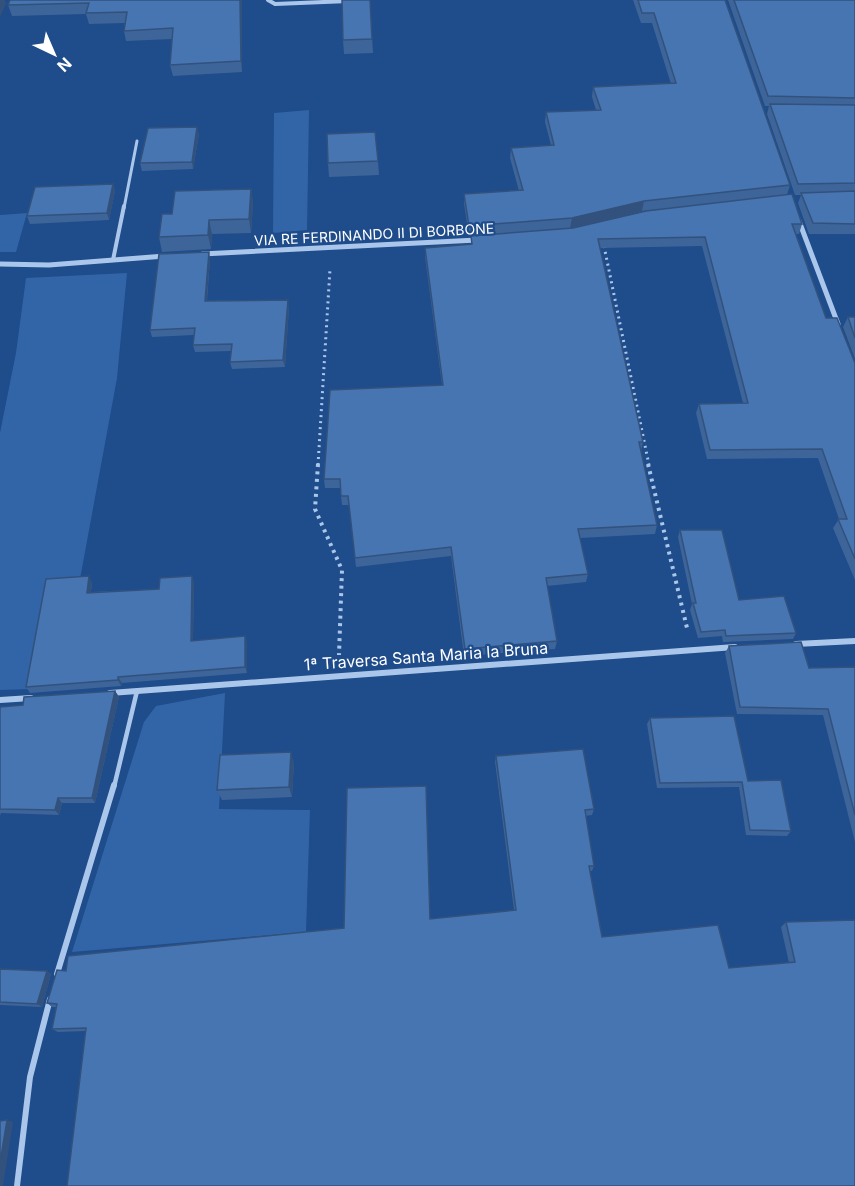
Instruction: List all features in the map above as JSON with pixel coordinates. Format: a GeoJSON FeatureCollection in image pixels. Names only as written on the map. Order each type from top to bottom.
{"type":"FeatureCollection","features":[{"type":"Feature","properties":{"kind":"street"},"geometry":{"type":"LineString","coordinates":[[268,0],[275,4],[358,0]]}},
{"type":"Feature","properties":{"kind":"street"},"geometry":{"type":"LineString","coordinates":[[796,209],[840,331]]}},
{"type":"Feature","properties":{"kind":"street","name":"VIA RE FERDINANDO II DI BORBONE"},"geometry":{"type":"LineString","coordinates":[[191,255],[483,240]]}},
{"type":"Feature","properties":{"kind":"street"},"geometry":{"type":"LineString","coordinates":[[0,264],[49,265],[167,256]]}},
{"type":"Feature","properties":{"kind":"street"},"geometry":{"type":"LineString","coordinates":[[785,644],[855,641]]}},
{"type":"Feature","properties":{"kind":"street","name":"1ª Traversa Santa Maria la Bruna"},"geometry":{"type":"LineString","coordinates":[[103,693],[739,647]]}},
{"type":"Feature","properties":{"kind":"street"},"geometry":{"type":"LineString","coordinates":[[0,700],[34,698]]}},
{"type":"Feature","properties":{"kind":"lane"},"geometry":{"type":"LineString","coordinates":[[113,260],[137,141]]}},
{"type":"Feature","properties":{"kind":"lane"},"geometry":{"type":"LineString","coordinates":[[17,1186],[36,1043],[116,779],[137,691]]}},
{"type":"Feature","properties":{"kind":"path"},"geometry":{"type":"LineString","coordinates":[[603,240],[661,526],[693,649]]}},
{"type":"Feature","properties":{"kind":"path"},"geometry":{"type":"LineString","coordinates":[[331,248],[315,509],[342,570],[339,676]]}},
{"type":"Feature","properties":{"kind":"shaded area"},"geometry":{"type":"Polygon","coordinates":[[[309,110],[307,230],[273,233],[274,113],[309,110]]]}},
{"type":"Feature","properties":{"kind":"shaded area"},"geometry":{"type":"Polygon","coordinates":[[[27,213],[16,252],[0,252],[0,215],[27,213]]]}},
{"type":"Feature","properties":{"kind":"shaded area"},"geometry":{"type":"Polygon","coordinates":[[[127,273],[117,378],[80,579],[31,689],[0,690],[0,433],[16,353],[26,278],[127,273]]]}},
{"type":"Feature","properties":{"kind":"shaded area"},"geometry":{"type":"Polygon","coordinates":[[[225,693],[219,809],[310,810],[306,932],[72,952],[144,722],[156,706],[225,693]]]}},
{"type":"Feature","properties":{"kind":"building"},"geometry":{"type":"Polygon","coordinates":[[[10,0],[240,0],[241,61],[170,65],[173,28],[124,31],[127,12],[86,13],[89,3],[8,5],[10,0]]]}},
{"type":"Feature","properties":{"kind":"building"},"geometry":{"type":"Polygon","coordinates":[[[342,0],[370,0],[372,39],[343,40],[342,0]]]}},
{"type":"Feature","properties":{"kind":"building"},"geometry":{"type":"Polygon","coordinates":[[[638,0],[725,0],[790,185],[644,201],[572,218],[469,226],[464,194],[523,190],[511,148],[554,145],[546,112],[601,110],[593,87],[676,83],[654,13],[642,13],[638,0]]]}},
{"type":"Feature","properties":{"kind":"building"},"geometry":{"type":"Polygon","coordinates":[[[734,0],[855,0],[855,98],[768,96],[734,0]]]}},
{"type":"Feature","properties":{"kind":"building"},"geometry":{"type":"Polygon","coordinates":[[[770,104],[855,105],[855,183],[798,184],[770,104]]]}},
{"type":"Feature","properties":{"kind":"building"},"geometry":{"type":"Polygon","coordinates":[[[197,127],[192,162],[140,163],[148,128],[197,127]]]}},
{"type":"Feature","properties":{"kind":"building"},"geometry":{"type":"Polygon","coordinates":[[[375,132],[378,161],[328,163],[327,134],[375,132]]]}},
{"type":"Feature","properties":{"kind":"building"},"geometry":{"type":"Polygon","coordinates":[[[113,184],[107,213],[27,216],[35,187],[113,184]]]}},
{"type":"Feature","properties":{"kind":"building"},"geometry":{"type":"Polygon","coordinates":[[[251,189],[249,219],[209,220],[208,235],[159,237],[162,214],[172,214],[175,191],[251,189]]]}},
{"type":"Feature","properties":{"kind":"building"},"geometry":{"type":"Polygon","coordinates":[[[855,191],[855,224],[813,223],[801,193],[855,191]]]}},
{"type":"Feature","properties":{"kind":"building"},"geometry":{"type":"Polygon","coordinates":[[[792,194],[802,224],[792,224],[826,318],[837,318],[855,363],[855,559],[838,519],[847,519],[822,449],[710,450],[699,404],[748,403],[705,237],[598,239],[643,442],[639,442],[657,525],[578,529],[588,574],[546,578],[557,641],[465,649],[451,547],[355,558],[348,496],[341,496],[340,479],[324,479],[330,390],[443,385],[425,248],[472,244],[471,236],[573,228],[646,211],[792,194]]]}},
{"type":"Feature","properties":{"kind":"building"},"geometry":{"type":"Polygon","coordinates":[[[209,252],[205,301],[288,300],[283,360],[230,362],[232,344],[193,345],[195,328],[150,330],[159,254],[209,252]]]}},
{"type":"Feature","properties":{"kind":"building"},"geometry":{"type":"Polygon","coordinates":[[[848,317],[855,317],[855,338],[848,317]]]}},
{"type":"Feature","properties":{"kind":"building"},"geometry":{"type":"Polygon","coordinates":[[[680,530],[722,530],[739,600],[784,596],[796,633],[726,636],[725,630],[701,632],[693,603],[696,603],[680,530]]]}},
{"type":"Feature","properties":{"kind":"building"},"geometry":{"type":"Polygon","coordinates":[[[89,576],[87,593],[159,589],[160,578],[192,576],[191,641],[245,636],[245,667],[26,687],[46,579],[89,576]]]}},
{"type":"Feature","properties":{"kind":"building"},"geometry":{"type":"Polygon","coordinates":[[[801,642],[809,668],[855,667],[855,815],[828,709],[740,707],[729,646],[801,642]]]}},
{"type":"Feature","properties":{"kind":"building"},"geometry":{"type":"Polygon","coordinates":[[[115,691],[92,798],[58,798],[55,810],[0,809],[0,707],[23,705],[24,697],[115,691]]]}},
{"type":"Feature","properties":{"kind":"building"},"geometry":{"type":"Polygon","coordinates":[[[734,716],[748,781],[781,780],[791,831],[750,830],[742,782],[660,783],[650,718],[734,716]]]}},
{"type":"Feature","properties":{"kind":"building"},"geometry":{"type":"Polygon","coordinates":[[[583,749],[594,809],[585,810],[594,866],[589,866],[602,937],[718,925],[729,968],[795,962],[786,922],[855,920],[855,1186],[67,1186],[86,1028],[52,1029],[57,1004],[47,1003],[57,970],[66,971],[68,956],[344,928],[347,788],[426,786],[430,919],[516,910],[496,756],[583,749]]]}},
{"type":"Feature","properties":{"kind":"building"},"geometry":{"type":"Polygon","coordinates":[[[291,752],[289,787],[217,790],[220,755],[291,752]]]}},
{"type":"Feature","properties":{"kind":"building"},"geometry":{"type":"Polygon","coordinates":[[[0,969],[47,971],[37,1004],[0,1002],[0,969]]]}},
{"type":"Feature","properties":{"kind":"building"},"geometry":{"type":"Polygon","coordinates":[[[7,1120],[0,1163],[0,1121],[7,1120]]]}}]}
